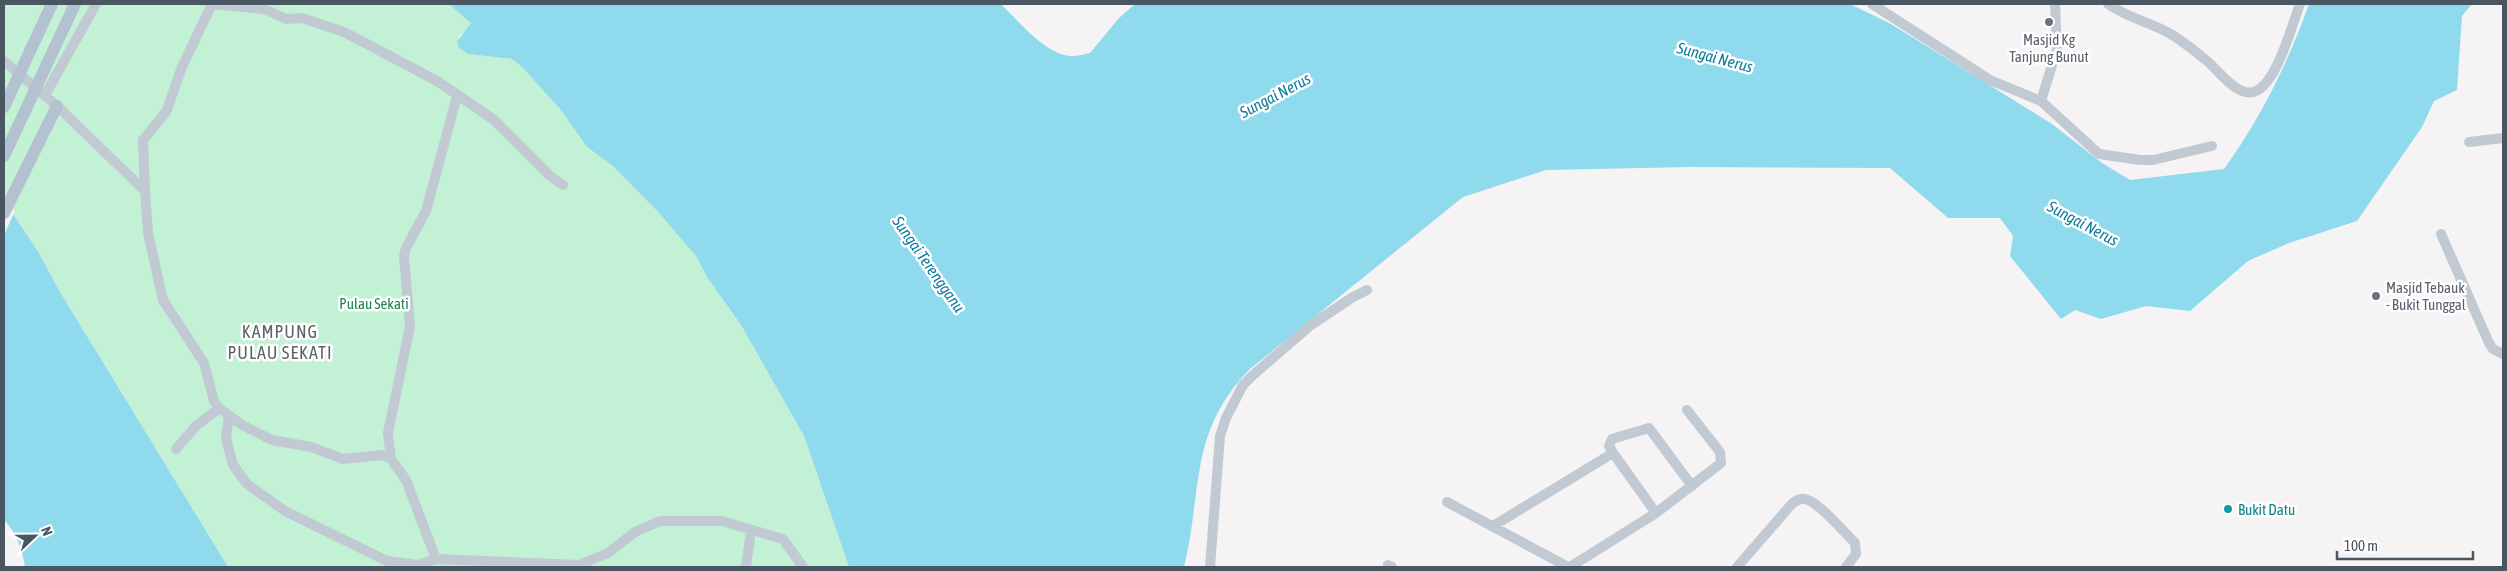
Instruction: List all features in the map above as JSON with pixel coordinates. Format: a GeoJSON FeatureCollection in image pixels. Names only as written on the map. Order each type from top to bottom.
{"type":"FeatureCollection","features":[{"type":"Feature","properties":{"kind":"main road"},"geometry":{"type":"LineString","coordinates":[[4,108],[52,4]]}},
{"type":"Feature","properties":{"kind":"main road"},"geometry":{"type":"LineString","coordinates":[[4,156],[75,4]]}},
{"type":"Feature","properties":{"kind":"main road"},"geometry":{"type":"LineString","coordinates":[[4,212],[57,106]]}},
{"type":"Feature","properties":{"kind":"street"},"geometry":{"type":"LineString","coordinates":[[44,95],[96,4]]}},
{"type":"Feature","properties":{"kind":"street"},"geometry":{"type":"LineString","coordinates":[[391,459],[382,455],[343,459],[311,447],[272,440],[242,425],[219,408],[214,401],[204,363],[163,300],[148,233],[144,191],[144,140],[166,112],[182,67],[212,4],[264,9],[280,17],[302,18],[344,32],[437,81],[493,119],[550,176],[563,186]]}},
{"type":"Feature","properties":{"kind":"street"},"geometry":{"type":"LineString","coordinates":[[1872,4],[1990,80],[2041,100],[2098,154],[2153,160],[2212,146]]}},
{"type":"Feature","properties":{"kind":"street"},"geometry":{"type":"LineString","coordinates":[[2041,100],[2059,39],[2055,4]]}},
{"type":"Feature","properties":{"kind":"street"},"geometry":{"type":"LineString","coordinates":[[2108,4],[2129,18],[2168,32],[2208,62],[2224,78],[2249,93],[2261,88],[2276,68],[2300,4]]}},
{"type":"Feature","properties":{"kind":"street"},"geometry":{"type":"LineString","coordinates":[[4,61],[57,106],[144,191]]}},
{"type":"Feature","properties":{"kind":"street"},"geometry":{"type":"LineString","coordinates":[[436,559],[406,480],[391,459],[388,432],[410,326],[404,256],[406,248],[426,211],[457,96]]}},
{"type":"Feature","properties":{"kind":"street"},"geometry":{"type":"LineString","coordinates":[[2469,142],[2503,138]]}},
{"type":"Feature","properties":{"kind":"street"},"geometry":{"type":"LineString","coordinates":[[2441,234],[2489,343],[2493,349],[2503,354]]}},
{"type":"Feature","properties":{"kind":"street"},"geometry":{"type":"LineString","coordinates":[[1210,567],[1220,436],[1226,418],[1244,385],[1311,325],[1353,296],[1366,290]]}},
{"type":"Feature","properties":{"kind":"street"},"geometry":{"type":"LineString","coordinates":[[176,449],[196,426],[219,408]]}},
{"type":"Feature","properties":{"kind":"street"},"geometry":{"type":"LineString","coordinates":[[1447,502],[1569,567],[1656,513],[1720,463],[1722,458],[1720,452],[1687,410]]}},
{"type":"Feature","properties":{"kind":"street"},"geometry":{"type":"LineString","coordinates":[[230,416],[226,438],[232,465],[247,484],[285,511],[387,561],[418,564],[436,559],[579,565],[608,553],[635,532],[660,521],[722,521],[783,538],[803,567]]}},
{"type":"Feature","properties":{"kind":"street"},"geometry":{"type":"LineString","coordinates":[[1656,513],[1612,453],[1609,446],[1612,439],[1648,428],[1692,486]]}},
{"type":"Feature","properties":{"kind":"street"},"geometry":{"type":"LineString","coordinates":[[1492,526],[1612,453]]}},
{"type":"Feature","properties":{"kind":"street"},"geometry":{"type":"LineString","coordinates":[[1737,567],[1790,506],[1797,500],[1805,498],[1814,503],[1855,543],[1856,554],[1846,567]]}},
{"type":"Feature","properties":{"kind":"street"},"geometry":{"type":"LineString","coordinates":[[746,567],[751,530]]}},
{"type":"Feature","properties":{"kind":"green space","name":"Pulau Sekati"},"geometry":{"type":"Polygon","coordinates":[[[4,4],[449,4],[470,21],[470,27],[459,37],[468,54],[512,59],[522,67],[560,109],[587,147],[613,166],[658,212],[696,256],[707,277],[741,325],[804,436],[849,567],[228,567],[60,292],[39,253],[4,200],[4,4]]]}},
{"type":"Feature","properties":{"kind":"water"},"geometry":{"type":"Polygon","coordinates":[[[449,4],[1001,4],[1032,36],[1042,43],[1061,54],[1077,56],[1090,53],[1119,18],[1135,4],[1850,4],[1891,24],[2052,124],[2102,163],[2130,180],[2224,169],[2262,110],[2283,69],[2309,4],[2472,4],[2462,16],[2457,90],[2434,101],[2422,127],[2357,221],[2289,243],[2248,261],[2190,311],[2146,306],[2101,319],[2075,310],[2061,319],[2010,256],[2013,236],[2000,218],[1948,218],[1890,168],[1689,167],[1546,170],[1463,197],[1250,369],[1230,392],[1216,416],[1207,439],[1201,463],[1184,567],[849,567],[804,436],[741,325],[707,277],[696,256],[658,212],[613,166],[587,147],[560,109],[522,67],[512,59],[468,54],[459,48],[457,42],[471,23],[449,4]]]}},
{"type":"Feature","properties":{"kind":"water"},"geometry":{"type":"Polygon","coordinates":[[[4,200],[39,253],[60,292],[228,567],[25,567],[18,542],[4,520],[4,200]]]}},
{"type":"Feature","properties":{"kind":"pier"},"geometry":{"type":"Polygon","coordinates":[[[4,198],[15,211],[4,235],[4,198]]]}},
{"type":"Feature","properties":{"kind":"place","name":"Masjid Kg Tanjung Bunut"},"geometry":{"type":"Point","coordinates":[2049,22]}},
{"type":"Feature","properties":{"kind":"place","name":"Masjid Tebauk - Bukit Tunggal"},"geometry":{"type":"Point","coordinates":[2376,296]}},
{"type":"Feature","properties":{"kind":"place","name":"Bukit Datu"},"geometry":{"type":"Point","coordinates":[2228,509]}},
{"type":"Feature","properties":{"kind":"district","name":"KAMPUNG PULAU SEKATI"},"geometry":{"type":"Point","coordinates":[280,341]}},
{"type":"Feature","properties":{"kind":"water label","name":"Sungai Nerus"},"geometry":{"type":"Point","coordinates":[1715,57]}},
{"type":"Feature","properties":{"kind":"water label","name":"Sungai Nerus"},"geometry":{"type":"Point","coordinates":[1275,95]}},
{"type":"Feature","properties":{"kind":"water label","name":"Sungai Nerus"},"geometry":{"type":"Point","coordinates":[2083,223]}},
{"type":"Feature","properties":{"kind":"water label","name":"Sungai Terengganu"},"geometry":{"type":"Point","coordinates":[929,264]}}]}
